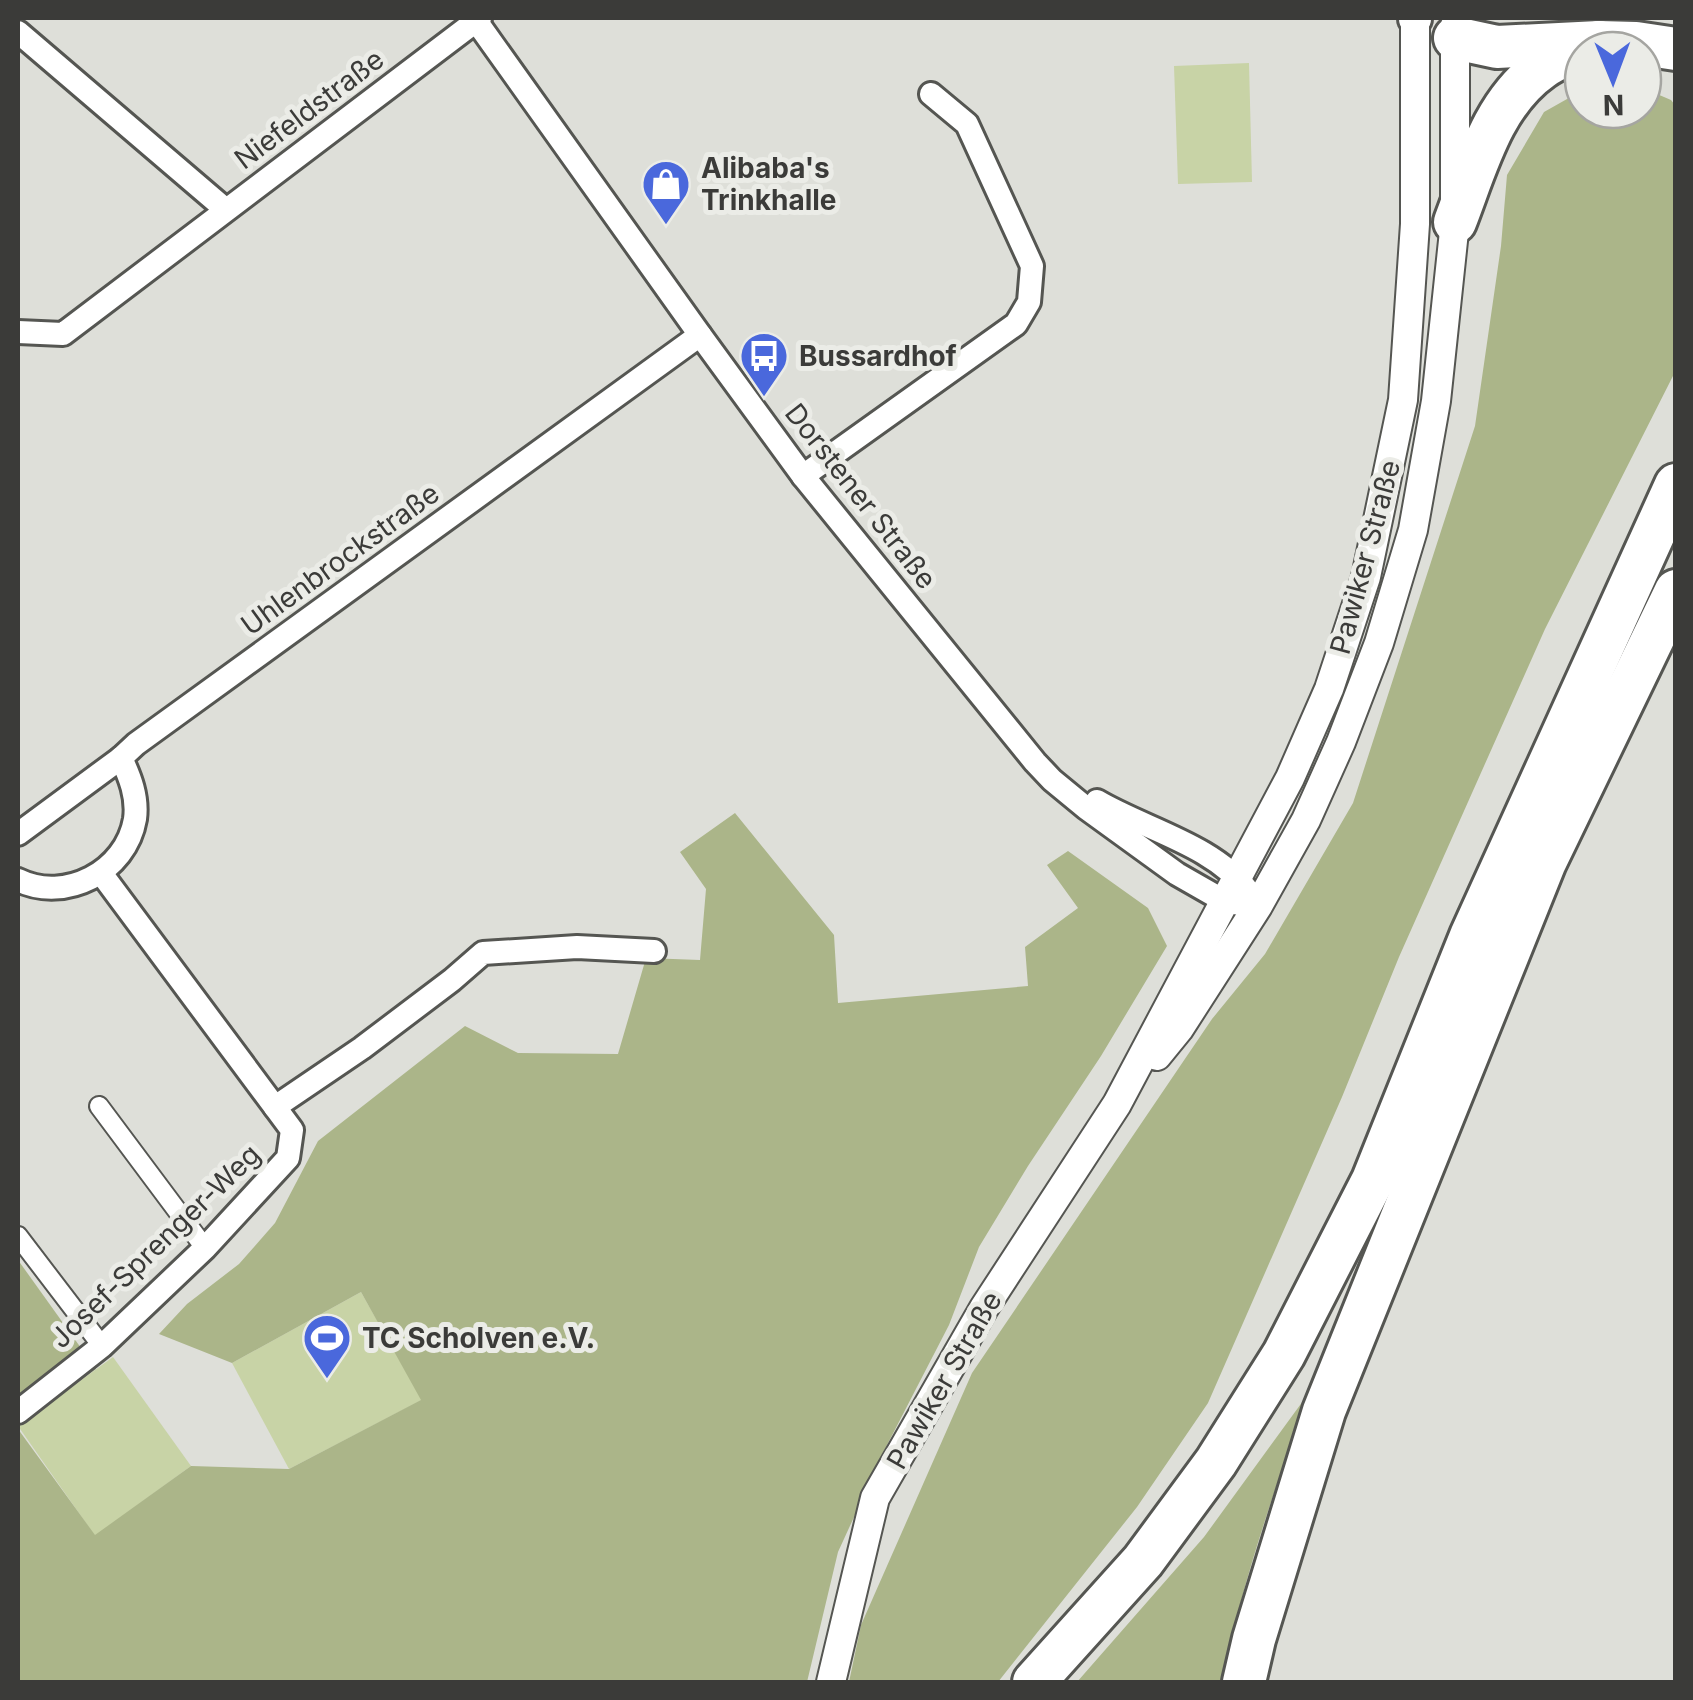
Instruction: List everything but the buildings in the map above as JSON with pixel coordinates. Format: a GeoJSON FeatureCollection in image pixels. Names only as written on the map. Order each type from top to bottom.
{"type":"FeatureCollection","features":[{"type":"Feature","properties":{"kind":"highway"},"geometry":{"type":"LineString","coordinates":[[1455,28],[1497,47],[1563,44]]}},
{"type":"Feature","properties":{"kind":"highway"},"geometry":{"type":"LineString","coordinates":[[1456,222],[1488,135],[1513,95],[1540,69],[1563,56]]}},
{"type":"Feature","properties":{"kind":"highway"},"geometry":{"type":"LineString","coordinates":[[1034,1682],[1153,1546],[1216,1462],[1284,1354],[1373,1180],[1471,936],[1675,485]]}},
{"type":"Feature","properties":{"kind":"highway"},"geometry":{"type":"LineString","coordinates":[[1244,1682],[1324,1411],[1545,862],[1676,591]]}},
{"type":"Feature","properties":{"kind":"street","name":"Dorstener Straße"},"geometry":{"type":"LineString","coordinates":[[476,18],[804,476],[1034,762],[1118,814],[1191,846],[1232,890],[1258,906]]}},
{"type":"Feature","properties":{"kind":"street","name":"Niefeldstraße"},"geometry":{"type":"LineString","coordinates":[[18,332],[63,334],[476,18]]}},
{"type":"Feature","properties":{"kind":"street","name":"Pawiker Straße"},"geometry":{"type":"LineString","coordinates":[[831,1682],[876,1498],[984,1308],[1117,1104],[1290,778],[1329,689],[1366,577],[1404,400],[1415,224],[1416,18],[1455,28],[1456,222],[1436,401],[1413,530],[1378,643],[1341,742],[1306,820],[1258,906],[1179,1029],[1117,1104]]}},
{"type":"Feature","properties":{"kind":"street","name":"Niefeldstraße"},"geometry":{"type":"LineString","coordinates":[[18,32],[225,209]]}},
{"type":"Feature","properties":{"kind":"street"},"geometry":{"type":"LineString","coordinates":[[804,476],[1016,324],[1029,302],[1032,266],[1015,224],[967,124],[931,94]]}},
{"type":"Feature","properties":{"kind":"street","name":"Uhlenbrockstraße"},"geometry":{"type":"LineString","coordinates":[[18,834],[700,335]]}},
{"type":"Feature","properties":{"kind":"street"},"geometry":{"type":"LineString","coordinates":[[18,880],[53,888],[78,884],[101,872],[123,849],[134,819],[134,787],[121,758]]}},
{"type":"Feature","properties":{"kind":"street","name":"Josef-Sprenger-Weg"},"geometry":{"type":"LineString","coordinates":[[18,1412],[102,1346],[205,1248],[288,1158],[292,1130],[101,872]]}},
{"type":"Feature","properties":{"kind":"street"},"geometry":{"type":"LineString","coordinates":[[275,1106],[362,1048],[483,953],[577,947],[654,951]]}},
{"type":"Feature","properties":{"kind":"street"},"geometry":{"type":"LineString","coordinates":[[99,1106],[205,1248]]}},
{"type":"Feature","properties":{"kind":"street"},"geometry":{"type":"LineString","coordinates":[[18,1236],[102,1346]]}},
{"type":"Feature","properties":{"kind":"green space"},"geometry":{"type":"Polygon","coordinates":[[[1249,63],[1252,182],[1178,184],[1174,66],[1249,63]]]}},
{"type":"Feature","properties":{"kind":"green space"},"geometry":{"type":"Polygon","coordinates":[[[1663,97],[1675,105],[1675,372],[1545,629],[1208,1403],[1137,1507],[998,1682],[849,1682],[861,1625],[972,1373],[1212,1019],[1265,954],[1353,803],[1475,426],[1501,246],[1507,175],[1544,112],[1563,101],[1563,130],[1663,130],[1663,97]]]}},
{"type":"Feature","properties":{"kind":"green space"},"geometry":{"type":"Polygon","coordinates":[[[735,813],[834,935],[838,1003],[1028,986],[1025,947],[1078,908],[1047,865],[1068,851],[1148,908],[1167,946],[979,1247],[949,1325],[838,1552],[807,1682],[18,1682],[18,1429],[95,1535],[191,1466],[289,1469],[421,1400],[361,1292],[232,1363],[159,1334],[187,1304],[239,1264],[275,1223],[318,1141],[465,1026],[518,1053],[618,1054],[646,958],[700,960],[706,889],[680,852],[735,813]]]}},
{"type":"Feature","properties":{"kind":"green space"},"geometry":{"type":"Polygon","coordinates":[[[18,1260],[96,1369],[18,1426],[18,1260]]]}},
{"type":"Feature","properties":{"kind":"green space","name":"TC Scholven e.V."},"geometry":{"type":"Polygon","coordinates":[[[361,1292],[422,1400],[289,1469],[232,1363],[361,1292]]]}},
{"type":"Feature","properties":{"kind":"green space"},"geometry":{"type":"Polygon","coordinates":[[[113,1357],[191,1466],[95,1536],[18,1426],[113,1357]]]}},
{"type":"Feature","properties":{"kind":"green space"},"geometry":{"type":"Polygon","coordinates":[[[1311,1390],[1260,1534],[1222,1682],[1077,1682],[1204,1537],[1311,1390]]]}},
{"type":"Feature","properties":{"kind":"place","name":"Alibaba's Trinkhalle"},"geometry":{"type":"Point","coordinates":[666,226]}},
{"type":"Feature","properties":{"kind":"place","name":"Bussardhof"},"geometry":{"type":"Point","coordinates":[764,398]}},
{"type":"Feature","properties":{"kind":"place","name":"TC Scholven e.V."},"geometry":{"type":"Point","coordinates":[327,1380]}}]}
